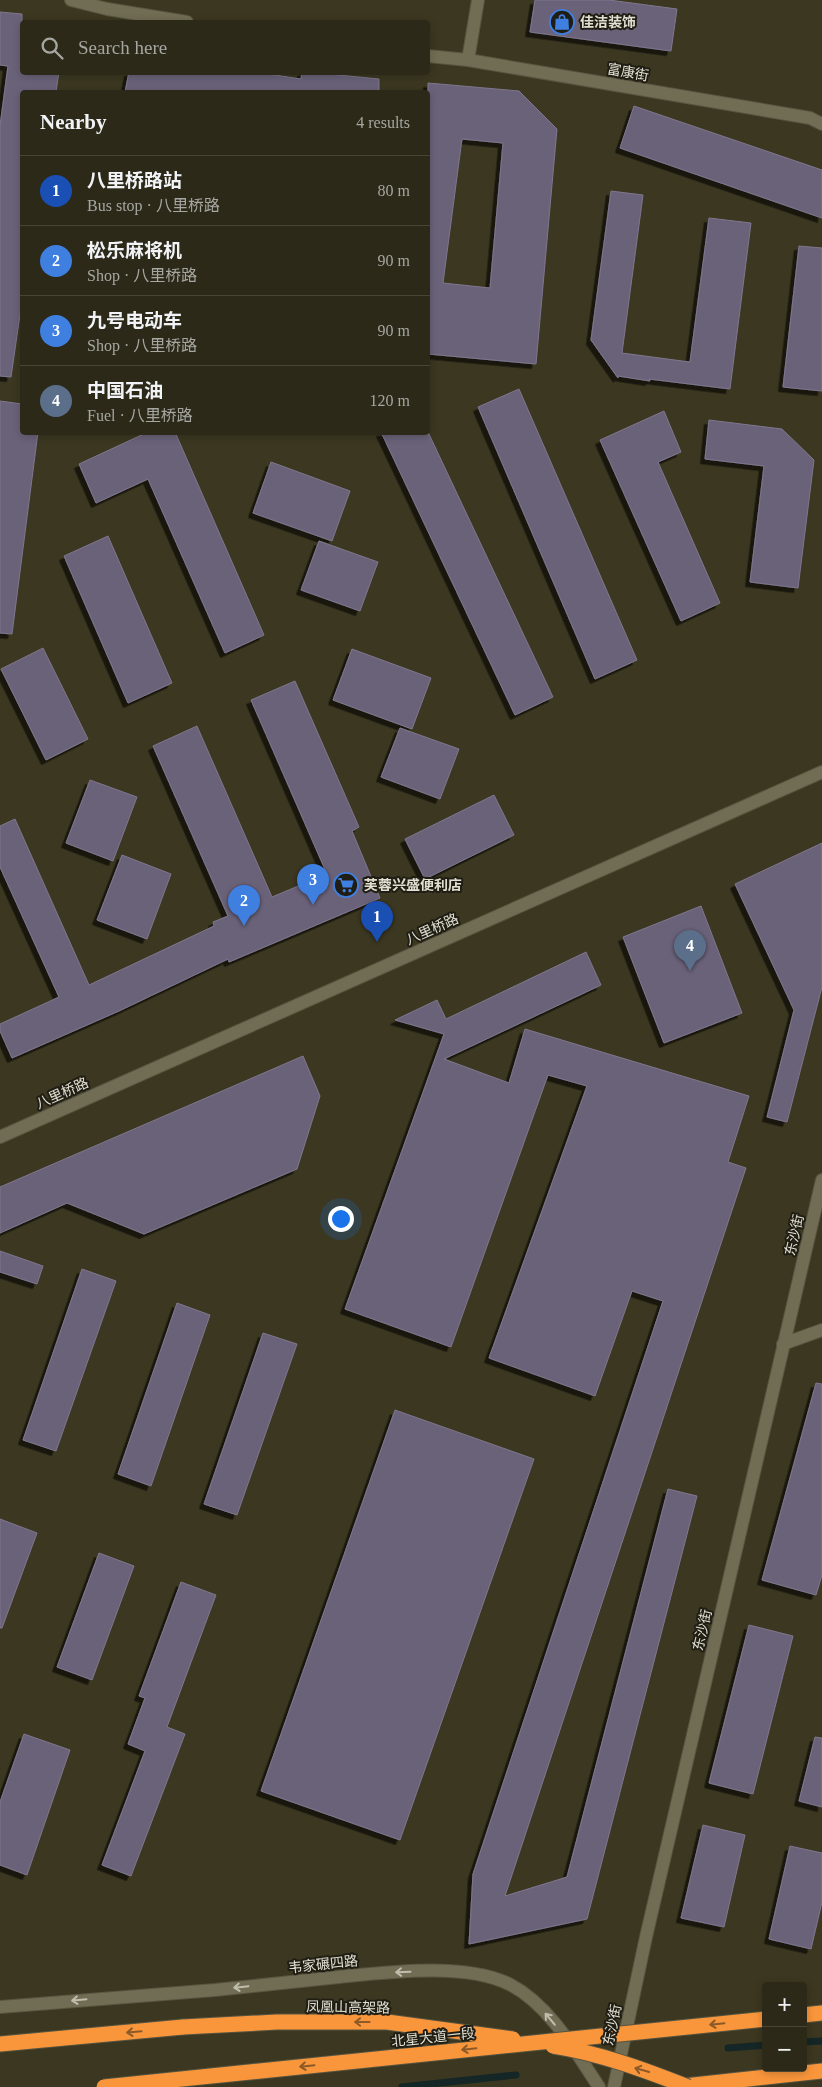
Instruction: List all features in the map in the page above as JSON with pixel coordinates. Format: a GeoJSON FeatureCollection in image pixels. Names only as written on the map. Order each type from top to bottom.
{"type":"FeatureCollection","features":[{"type":"Feature","properties":{"kind":"highway"},"geometry":{"type":"LineString","coordinates":[[807,2015],[822,2013]]}},
{"type":"Feature","properties":{"kind":"highway","name":"北星大道一段"},"geometry":{"type":"LineString","coordinates":[[104,2087],[762,2019]]}},
{"type":"Feature","properties":{"kind":"highway","name":"凤凰山高架路"},"geometry":{"type":"LineString","coordinates":[[0,2044],[183,2027],[268,2022],[386,2022],[475,2033],[569,2048],[655,2074],[688,2087]]}},
{"type":"Feature","properties":{"kind":"highway"},"geometry":{"type":"LineString","coordinates":[[673,2087],[822,2071]]}},
{"type":"Feature","properties":{"kind":"street"},"geometry":{"type":"LineString","coordinates":[[71,0],[107,9],[175,20]]}},
{"type":"Feature","properties":{"kind":"street"},"geometry":{"type":"LineString","coordinates":[[468,60],[478,0]]}},
{"type":"Feature","properties":{"kind":"street","name":"富康街"},"geometry":{"type":"LineString","coordinates":[[430,56],[468,60],[810,118],[822,124]]}},
{"type":"Feature","properties":{"kind":"street","name":"八里桥路"},"geometry":{"type":"LineString","coordinates":[[0,1137],[822,772]]}},
{"type":"Feature","properties":{"kind":"street","name":"东沙街"},"geometry":{"type":"LineString","coordinates":[[614,2087],[646,1937],[822,1180]]}},
{"type":"Feature","properties":{"kind":"street"},"geometry":{"type":"LineString","coordinates":[[783,1344],[822,1330]]}},
{"type":"Feature","properties":{"kind":"street","name":"韦家碾四路"},"geometry":{"type":"LineString","coordinates":[[0,2007],[216,1990],[394,1972],[436,1971],[486,1976],[510,1985],[535,2001],[555,2024],[599,2087]]}},
{"type":"Feature","properties":{"kind":"building"},"geometry":{"type":"Polygon","coordinates":[[[535,0],[609,0],[677,9],[671,51],[530,32],[535,0]]]}},
{"type":"Feature","properties":{"kind":"building"},"geometry":{"type":"Polygon","coordinates":[[[0,12],[22,14],[22,20],[20,20],[20,75],[59,75],[56,90],[20,90],[20,315],[11,377],[0,376],[0,126],[8,66],[0,65],[0,12]]]}},
{"type":"Feature","properties":{"kind":"building"},"geometry":{"type":"Polygon","coordinates":[[[128,75],[275,75],[301,79],[302,75],[338,75],[379,79],[379,90],[125,90],[128,75]]]}},
{"type":"Feature","properties":{"kind":"building"},"geometry":{"type":"Polygon","coordinates":[[[428,83],[519,91],[557,129],[536,364],[430,354],[430,90],[428,90],[428,83]],[[462,139],[443,283],[490,288],[503,143],[462,139]]]}},
{"type":"Feature","properties":{"kind":"building"},"geometry":{"type":"Polygon","coordinates":[[[634,106],[822,170],[822,218],[620,148],[634,106]]]}},
{"type":"Feature","properties":{"kind":"building"},"geometry":{"type":"Polygon","coordinates":[[[611,191],[643,195],[622,353],[690,362],[709,218],[751,223],[730,389],[649,379],[650,381],[618,376],[618,378],[591,340],[611,191]]]}},
{"type":"Feature","properties":{"kind":"building"},"geometry":{"type":"Polygon","coordinates":[[[799,246],[822,248],[822,391],[783,387],[799,246]]]}},
{"type":"Feature","properties":{"kind":"building"},"geometry":{"type":"Polygon","coordinates":[[[519,389],[637,660],[595,679],[478,407],[519,389]]]}},
{"type":"Feature","properties":{"kind":"building"},"geometry":{"type":"Polygon","coordinates":[[[0,401],[20,404],[20,435],[38,435],[12,634],[0,633],[0,401]]]}},
{"type":"Feature","properties":{"kind":"building"},"geometry":{"type":"Polygon","coordinates":[[[664,411],[681,452],[658,462],[720,603],[681,621],[600,440],[664,411]]]}},
{"type":"Feature","properties":{"kind":"building"},"geometry":{"type":"Polygon","coordinates":[[[709,420],[782,429],[814,460],[798,588],[750,582],[764,466],[705,459],[709,420]]]}},
{"type":"Feature","properties":{"kind":"building"},"geometry":{"type":"Polygon","coordinates":[[[142,435],[176,435],[264,635],[225,653],[148,479],[96,503],[79,464],[142,435]]]}},
{"type":"Feature","properties":{"kind":"building"},"geometry":{"type":"Polygon","coordinates":[[[382,435],[429,435],[553,697],[515,715],[382,435]]]}},
{"type":"Feature","properties":{"kind":"building"},"geometry":{"type":"Polygon","coordinates":[[[271,462],[350,491],[332,541],[253,513],[271,462]]]}},
{"type":"Feature","properties":{"kind":"building"},"geometry":{"type":"Polygon","coordinates":[[[108,536],[172,683],[128,703],[64,556],[108,536]]]}},
{"type":"Feature","properties":{"kind":"building"},"geometry":{"type":"Polygon","coordinates":[[[319,541],[378,562],[360,611],[301,590],[319,541]]]}},
{"type":"Feature","properties":{"kind":"building"},"geometry":{"type":"Polygon","coordinates":[[[43,648],[88,739],[46,760],[1,669],[43,648]]]}},
{"type":"Feature","properties":{"kind":"building"},"geometry":{"type":"Polygon","coordinates":[[[352,649],[431,678],[412,729],[333,700],[352,649]]]}},
{"type":"Feature","properties":{"kind":"building"},"geometry":{"type":"Polygon","coordinates":[[[295,681],[359,827],[352,831],[380,898],[229,962],[228,959],[119,1011],[12,1058],[0,1031],[0,1024],[59,997],[0,867],[0,826],[15,819],[89,985],[214,926],[213,922],[228,916],[153,746],[197,726],[272,897],[327,874],[251,700],[295,681]]]}},
{"type":"Feature","properties":{"kind":"building"},"geometry":{"type":"Polygon","coordinates":[[[400,728],[459,749],[440,799],[381,777],[400,728]]]}},
{"type":"Feature","properties":{"kind":"building"},"geometry":{"type":"Polygon","coordinates":[[[90,780],[137,797],[113,861],[66,843],[90,780]]]}},
{"type":"Feature","properties":{"kind":"building"},"geometry":{"type":"Polygon","coordinates":[[[494,795],[514,835],[425,879],[405,839],[494,795]]]}},
{"type":"Feature","properties":{"kind":"building"},"geometry":{"type":"Polygon","coordinates":[[[822,843],[822,987],[787,1122],[767,1117],[794,1010],[735,884],[822,843]]]}},
{"type":"Feature","properties":{"kind":"building"},"geometry":{"type":"Polygon","coordinates":[[[122,855],[171,874],[147,939],[97,920],[122,855]]]}},
{"type":"Feature","properties":{"kind":"building"},"geometry":{"type":"Polygon","coordinates":[[[701,906],[742,1013],[664,1043],[623,937],[701,906]]]}},
{"type":"Feature","properties":{"kind":"building"},"geometry":{"type":"Polygon","coordinates":[[[586,952],[601,985],[444,1059],[509,1083],[525,1029],[749,1096],[728,1162],[746,1168],[505,1896],[567,1877],[668,1489],[697,1496],[587,1919],[469,1944],[473,1874],[663,1301],[632,1291],[595,1396],[489,1358],[587,1086],[548,1075],[451,1347],[345,1309],[444,1034],[395,1020],[437,1000],[446,1019],[586,952]]]}},
{"type":"Feature","properties":{"kind":"building"},"geometry":{"type":"Polygon","coordinates":[[[303,1056],[320,1096],[297,1169],[144,1234],[67,1203],[0,1233],[0,1187],[303,1056]]]}},
{"type":"Feature","properties":{"kind":"building"},"geometry":{"type":"Polygon","coordinates":[[[0,1251],[43,1266],[37,1284],[0,1272],[0,1251]]]}},
{"type":"Feature","properties":{"kind":"building"},"geometry":{"type":"Polygon","coordinates":[[[82,1269],[116,1281],[56,1451],[23,1440],[82,1269]]]}},
{"type":"Feature","properties":{"kind":"building"},"geometry":{"type":"Polygon","coordinates":[[[177,1303],[210,1315],[151,1486],[118,1474],[177,1303]]]}},
{"type":"Feature","properties":{"kind":"building"},"geometry":{"type":"Polygon","coordinates":[[[263,1333],[297,1344],[237,1515],[204,1504],[263,1333]]]}},
{"type":"Feature","properties":{"kind":"building"},"geometry":{"type":"Polygon","coordinates":[[[816,1383],[822,1384],[822,1575],[816,1595],[762,1580],[816,1383]]]}},
{"type":"Feature","properties":{"kind":"building"},"geometry":{"type":"Polygon","coordinates":[[[395,1410],[534,1459],[400,1840],[261,1791],[395,1410]]]}},
{"type":"Feature","properties":{"kind":"building"},"geometry":{"type":"Polygon","coordinates":[[[0,1519],[37,1533],[2,1628],[0,1628],[0,1519]]]}},
{"type":"Feature","properties":{"kind":"building"},"geometry":{"type":"Polygon","coordinates":[[[99,1553],[134,1566],[92,1680],[57,1667],[99,1553]]]}},
{"type":"Feature","properties":{"kind":"building"},"geometry":{"type":"Polygon","coordinates":[[[181,1582],[216,1595],[167,1727],[185,1734],[131,1876],[102,1865],[145,1751],[128,1744],[145,1698],[139,1696],[181,1582]]]}},
{"type":"Feature","properties":{"kind":"building"},"geometry":{"type":"Polygon","coordinates":[[[749,1625],[793,1636],[753,1794],[709,1783],[749,1625]]]}},
{"type":"Feature","properties":{"kind":"building"},"geometry":{"type":"Polygon","coordinates":[[[24,1734],[70,1750],[27,1875],[0,1865],[0,1802],[24,1734]]]}},
{"type":"Feature","properties":{"kind":"building"},"geometry":{"type":"Polygon","coordinates":[[[815,1737],[822,1738],[822,1807],[799,1801],[815,1737]]]}},
{"type":"Feature","properties":{"kind":"building"},"geometry":{"type":"Polygon","coordinates":[[[703,1825],[745,1835],[724,1927],[681,1918],[703,1825]]]}},
{"type":"Feature","properties":{"kind":"building"},"geometry":{"type":"Polygon","coordinates":[[[790,1846],[822,1853],[822,1902],[811,1949],[769,1939],[790,1846]]]}},
{"type":"Feature","properties":{"kind":"waterway"},"geometry":{"type":"LineString","coordinates":[[807,2042],[822,2041]]}},
{"type":"Feature","properties":{"kind":"waterway"},"geometry":{"type":"LineString","coordinates":[[728,2048],[762,2045]]}},
{"type":"Feature","properties":{"kind":"waterway"},"geometry":{"type":"LineString","coordinates":[[402,2087],[516,2075]]}},
{"type":"Feature","properties":{"kind":"place","name":"佳洁装饰"},"geometry":{"type":"Point","coordinates":[562,22]}},
{"type":"Feature","properties":{"kind":"place","name":"芙蓉兴盛便利店"},"geometry":{"type":"Point","coordinates":[346,885]}},
{"type":"Feature","properties":{"kind":"place","name":"九号电动车"},"geometry":{"type":"Point","coordinates":[313,905]}},
{"type":"Feature","properties":{"kind":"place","name":"松乐麻将机"},"geometry":{"type":"Point","coordinates":[244,926]}},
{"type":"Feature","properties":{"kind":"place","name":"八里桥路站"},"geometry":{"type":"Point","coordinates":[377,942]}},
{"type":"Feature","properties":{"kind":"place","name":"中国石油"},"geometry":{"type":"Point","coordinates":[690,971]}}]}
